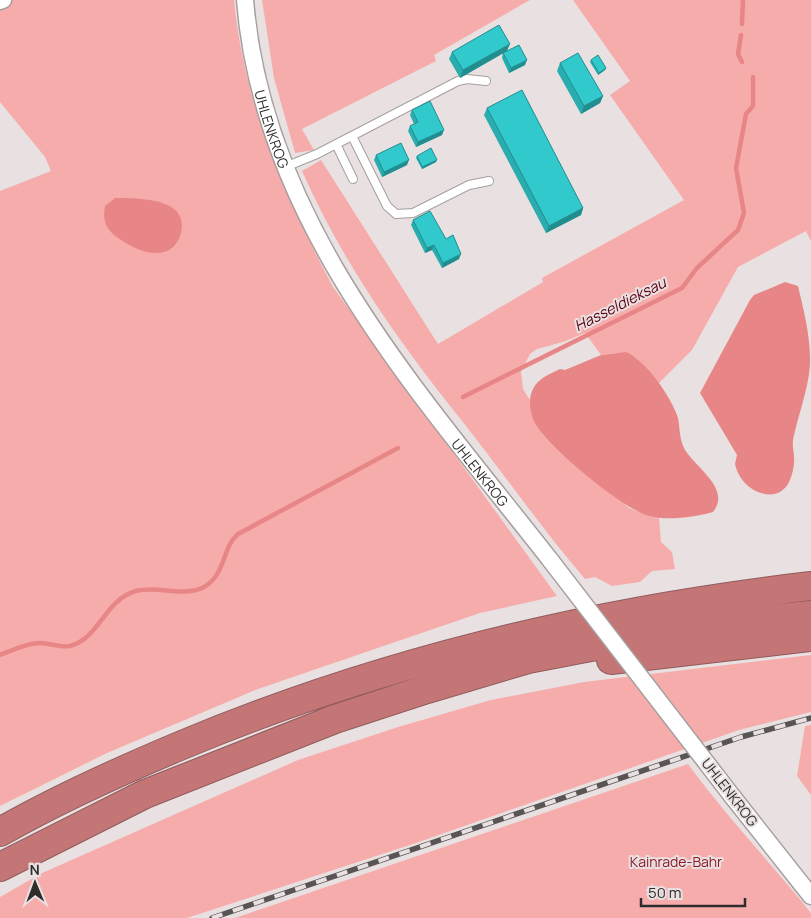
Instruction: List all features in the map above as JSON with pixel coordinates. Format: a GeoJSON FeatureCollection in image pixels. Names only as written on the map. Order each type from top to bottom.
{"type":"FeatureCollection","features":[{"type":"Feature","properties":{"kind":"highway"},"geometry":{"type":"LineString","coordinates":[[0,832],[136,765],[241,720],[324,690],[414,662],[580,623],[656,608],[811,586]]}},
{"type":"Feature","properties":{"kind":"highway"},"geometry":{"type":"LineString","coordinates":[[0,867],[145,794],[335,719],[459,680],[528,659],[643,637],[749,621],[811,615]]}},
{"type":"Feature","properties":{"kind":"highway"},"geometry":{"type":"LineString","coordinates":[[459,680],[811,636]]}},
{"type":"Feature","properties":{"kind":"street","name":"UHLENKROG"},"geometry":{"type":"LineString","coordinates":[[246,0],[259,82],[285,167],[320,244],[363,314],[413,384],[811,896]]}},
{"type":"Feature","properties":{"kind":"lane"},"geometry":{"type":"LineString","coordinates":[[285,167],[336,144],[458,81],[467,79],[486,81]]}},
{"type":"Feature","properties":{"kind":"lane"},"geometry":{"type":"LineString","coordinates":[[352,136],[387,206],[396,214],[413,213],[469,185],[489,181]]}},
{"type":"Feature","properties":{"kind":"lane"},"geometry":{"type":"LineString","coordinates":[[336,144],[353,179]]}},
{"type":"Feature","properties":{"kind":"green space"},"geometry":{"type":"Polygon","coordinates":[[[0,0],[234,0],[247,76],[269,148],[283,184],[333,287],[557,596],[480,613],[258,689],[107,753],[0,806],[0,191],[51,171],[45,157],[0,102],[0,0]]]}},
{"type":"Feature","properties":{"kind":"green space"},"geometry":{"type":"Polygon","coordinates":[[[262,0],[530,0],[434,55],[436,61],[302,129],[314,150],[295,153],[274,78],[262,0]]]}},
{"type":"Feature","properties":{"kind":"green space"},"geometry":{"type":"Polygon","coordinates":[[[573,0],[811,0],[811,241],[806,231],[738,267],[692,350],[658,384],[635,357],[622,353],[601,355],[585,333],[563,342],[537,349],[530,354],[521,372],[523,389],[530,400],[533,419],[629,508],[659,518],[661,542],[672,552],[675,569],[652,571],[640,582],[612,586],[595,577],[585,579],[539,523],[397,336],[336,239],[302,171],[321,160],[438,344],[543,282],[542,278],[684,200],[610,95],[630,81],[573,0]]]}},
{"type":"Feature","properties":{"kind":"green space"},"geometry":{"type":"Polygon","coordinates":[[[811,655],[811,712],[739,730],[416,843],[187,918],[0,918],[0,897],[42,873],[298,760],[398,727],[491,700],[584,682],[811,655]]]}},
{"type":"Feature","properties":{"kind":"green space"},"geometry":{"type":"Polygon","coordinates":[[[811,725],[811,795],[797,776],[805,726],[811,725]]]}},
{"type":"Feature","properties":{"kind":"green space","name":"Kainrade-Bahr"},"geometry":{"type":"Polygon","coordinates":[[[688,764],[811,913],[811,918],[235,918],[688,764]]]}},
{"type":"Feature","properties":{"kind":"shaded area"},"geometry":{"type":"Polygon","coordinates":[[[115,198],[154,201],[168,205],[179,214],[181,220],[182,226],[179,240],[164,252],[153,253],[136,248],[116,237],[109,230],[104,217],[105,206],[115,198]]]}},
{"type":"Feature","properties":{"kind":"shaded area"},"geometry":{"type":"Polygon","coordinates":[[[785,282],[798,286],[805,315],[810,365],[793,440],[794,460],[791,478],[784,489],[773,494],[766,494],[750,487],[740,477],[735,464],[737,455],[700,393],[750,300],[754,295],[785,282]]]}},
{"type":"Feature","properties":{"kind":"shaded area"},"geometry":{"type":"Polygon","coordinates":[[[626,352],[641,362],[657,380],[670,400],[678,418],[680,436],[684,448],[715,486],[718,503],[713,512],[690,517],[664,518],[649,516],[637,511],[604,489],[567,459],[551,443],[533,419],[530,408],[530,396],[535,385],[541,379],[560,369],[565,370],[601,355],[626,352]]]}},
{"type":"Feature","properties":{"kind":"building"},"geometry":{"type":"Polygon","coordinates":[[[499,25],[510,44],[463,70],[452,52],[499,25]]]}},
{"type":"Feature","properties":{"kind":"building"},"geometry":{"type":"Polygon","coordinates":[[[519,45],[527,60],[511,68],[503,53],[519,45]]]}},
{"type":"Feature","properties":{"kind":"building"},"geometry":{"type":"Polygon","coordinates":[[[578,53],[603,96],[584,106],[560,63],[578,53]]]}},
{"type":"Feature","properties":{"kind":"building"},"geometry":{"type":"Polygon","coordinates":[[[598,55],[606,68],[599,73],[591,60],[598,55]]]}},
{"type":"Feature","properties":{"kind":"building"},"geometry":{"type":"Polygon","coordinates":[[[522,90],[583,208],[549,226],[487,108],[522,90]]]}},
{"type":"Feature","properties":{"kind":"building"},"geometry":{"type":"Polygon","coordinates":[[[430,101],[444,130],[418,142],[410,126],[418,122],[412,110],[430,101]]]}},
{"type":"Feature","properties":{"kind":"building"},"geometry":{"type":"Polygon","coordinates":[[[401,143],[409,160],[384,172],[376,155],[401,143]]]}},
{"type":"Feature","properties":{"kind":"building"},"geometry":{"type":"Polygon","coordinates":[[[431,148],[437,160],[422,167],[417,156],[431,148]]]}},
{"type":"Feature","properties":{"kind":"building"},"geometry":{"type":"Polygon","coordinates":[[[430,211],[446,239],[453,235],[461,254],[443,263],[434,245],[427,248],[413,220],[430,211]]]}},
{"type":"Feature","properties":{"kind":"waterway","name":"Hasseldieksau"},"geometry":{"type":"LineString","coordinates":[[742,24],[743,0]]}},
{"type":"Feature","properties":{"kind":"waterway","name":"Hasseldieksau"},"geometry":{"type":"LineString","coordinates":[[741,35],[738,54],[742,62]]}},
{"type":"Feature","properties":{"kind":"waterway","name":"Hasseldieksau"},"geometry":{"type":"LineString","coordinates":[[463,397],[682,288],[697,268],[738,230],[744,213],[736,168],[746,114],[753,106],[753,77]]}},
{"type":"Feature","properties":{"kind":"waterway","name":"Hasseldieksau"},"geometry":{"type":"LineString","coordinates":[[0,655],[35,643],[70,646],[89,635],[117,602],[136,591],[153,589],[179,592],[204,587],[216,575],[229,546],[238,534],[398,448]]}},
{"type":"Feature","properties":{"kind":"railway"},"geometry":{"type":"LineString","coordinates":[[212,918],[741,737],[811,718]]}}]}
